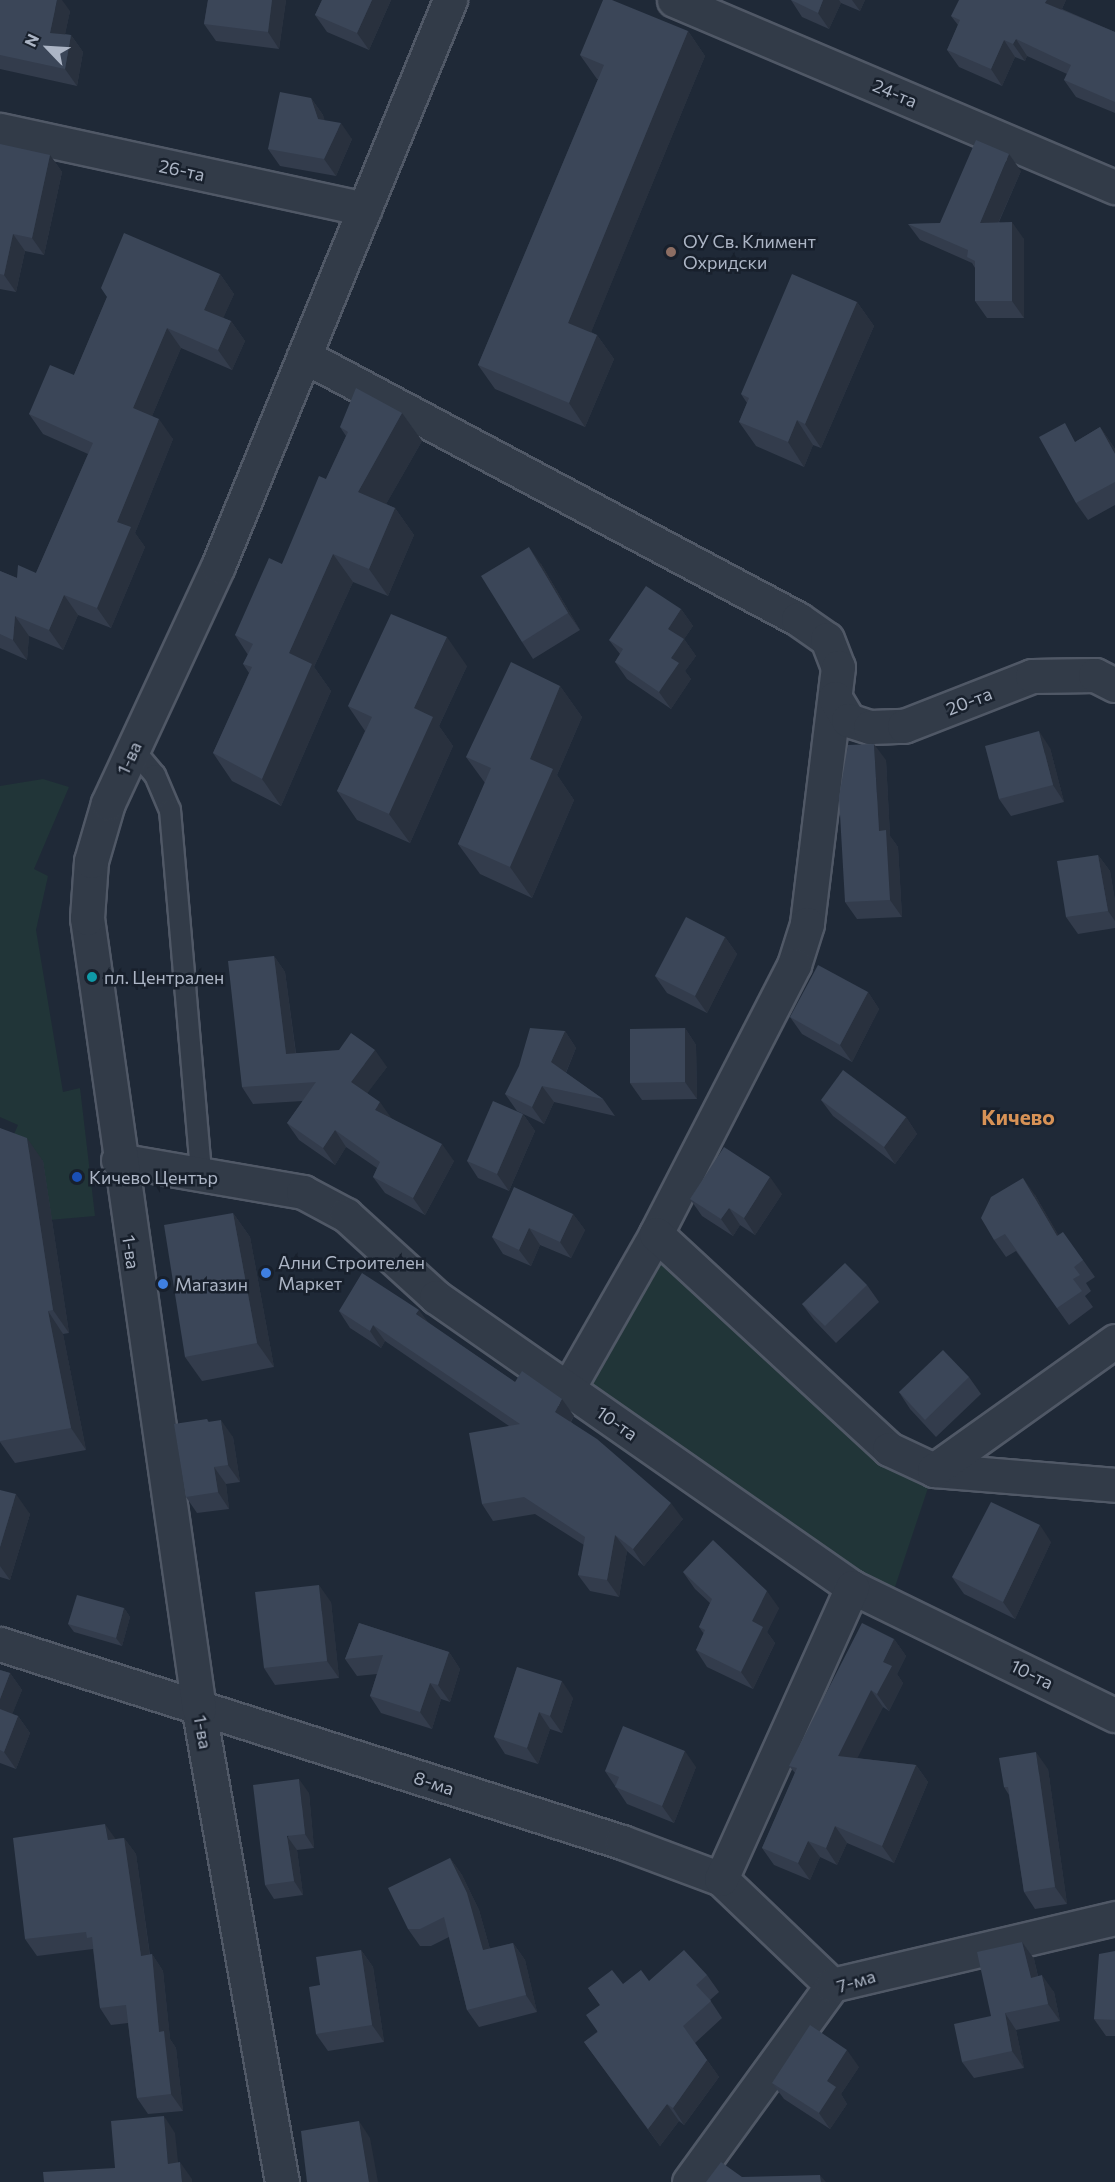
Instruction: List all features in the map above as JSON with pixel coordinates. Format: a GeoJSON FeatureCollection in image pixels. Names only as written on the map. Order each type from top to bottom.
{"type":"FeatureCollection","features":[{"type":"Feature","properties":{"kind":"street","name":"1-ва"},"geometry":{"type":"LineString","coordinates":[[282,2182],[199,1709],[118,1160],[87,918],[91,861],[108,803],[218,566],[450,0]]}},
{"type":"Feature","properties":{"kind":"street","name":"24-та"},"geometry":{"type":"LineString","coordinates":[[674,0],[1115,187]]}},
{"type":"Feature","properties":{"kind":"street","name":"26-та"},"geometry":{"type":"LineString","coordinates":[[0,130],[365,209]]}},
{"type":"Feature","properties":{"kind":"street"},"geometry":{"type":"LineString","coordinates":[[304,356],[798,619],[827,639],[838,667],[807,924],[794,965],[656,1234],[568,1388]]}},
{"type":"Feature","properties":{"kind":"street","name":"20-та"},"geometry":{"type":"LineString","coordinates":[[835,698],[848,720],[870,727],[904,726],[1032,676],[1095,675],[1115,686]]}},
{"type":"Feature","properties":{"kind":"street","name":"10-та"},"geometry":{"type":"LineString","coordinates":[[118,1160],[303,1192],[346,1215],[436,1297],[852,1587],[1115,1715]]}},
{"type":"Feature","properties":{"kind":"street"},"geometry":{"type":"LineString","coordinates":[[656,1234],[889,1449],[934,1470],[1115,1485]]}},
{"type":"Feature","properties":{"kind":"street"},"geometry":{"type":"LineString","coordinates":[[934,1470],[1115,1341]]}},
{"type":"Feature","properties":{"kind":"street"},"geometry":{"type":"LineString","coordinates":[[721,1879],[852,1587]]}},
{"type":"Feature","properties":{"kind":"street","name":"8-ма"},"geometry":{"type":"LineString","coordinates":[[0,1644],[622,1842],[721,1879],[832,1984]]}},
{"type":"Feature","properties":{"kind":"street","name":"7-ма"},"geometry":{"type":"LineString","coordinates":[[689,2182],[832,1984],[1115,1918]]}},
{"type":"Feature","properties":{"kind":"lane"},"geometry":{"type":"LineString","coordinates":[[133,749],[155,775],[170,810],[201,1174]]}},
{"type":"Feature","properties":{"kind":"green space"},"geometry":{"type":"Polygon","coordinates":[[[43,779],[69,787],[34,869],[48,876],[36,930],[63,1092],[80,1088],[95,1216],[49,1220],[8,1148],[18,1125],[0,1117],[0,786],[43,779]]]}},
{"type":"Feature","properties":{"kind":"green space"},"geometry":{"type":"Polygon","coordinates":[[[656,1234],[934,1470],[889,1605],[568,1388],[656,1234]]]}},
{"type":"Feature","properties":{"kind":"building"},"geometry":{"type":"Polygon","coordinates":[[[0,0],[57,0],[50,33],[71,35],[65,69],[0,55],[0,0]]]}},
{"type":"Feature","properties":{"kind":"building"},"geometry":{"type":"Polygon","coordinates":[[[208,0],[272,0],[268,32],[204,24],[208,0]]]}},
{"type":"Feature","properties":{"kind":"building"},"geometry":{"type":"Polygon","coordinates":[[[322,0],[372,0],[357,33],[315,15],[322,0]]]}},
{"type":"Feature","properties":{"kind":"building"},"geometry":{"type":"Polygon","coordinates":[[[603,0],[612,0],[688,31],[568,323],[597,335],[569,403],[478,365],[604,65],[580,55],[603,0]]]}},
{"type":"Feature","properties":{"kind":"building"},"geometry":{"type":"Polygon","coordinates":[[[791,0],[823,0],[818,13],[791,0]]]}},
{"type":"Feature","properties":{"kind":"building"},"geometry":{"type":"Polygon","coordinates":[[[959,0],[1047,0],[1045,3],[1115,32],[1115,102],[1064,80],[1071,65],[1016,39],[1013,44],[1004,40],[991,69],[947,50],[960,20],[951,16],[959,0]]]}},
{"type":"Feature","properties":{"kind":"building"},"geometry":{"type":"Polygon","coordinates":[[[280,92],[311,98],[318,119],[341,123],[324,159],[268,149],[280,92]]]}},
{"type":"Feature","properties":{"kind":"building"},"geometry":{"type":"Polygon","coordinates":[[[976,140],[1009,154],[980,223],[1012,222],[1012,301],[975,301],[975,261],[967,257],[968,250],[908,224],[940,223],[976,140]]]}},
{"type":"Feature","properties":{"kind":"building"},"geometry":{"type":"Polygon","coordinates":[[[0,144],[50,155],[32,238],[13,234],[4,275],[0,274],[0,144]]]}},
{"type":"Feature","properties":{"kind":"building"},"geometry":{"type":"Polygon","coordinates":[[[124,233],[220,274],[204,310],[231,321],[218,350],[167,328],[133,408],[159,419],[117,522],[131,527],[97,608],[64,595],[49,630],[15,616],[13,640],[0,634],[0,571],[17,578],[18,565],[36,573],[93,443],[29,414],[50,365],[74,375],[107,297],[101,288],[124,233]]]}},
{"type":"Feature","properties":{"kind":"building"},"geometry":{"type":"Polygon","coordinates":[[[792,274],[857,302],[805,424],[797,420],[788,442],[739,422],[749,398],[741,394],[792,274]]]}},
{"type":"Feature","properties":{"kind":"building"},"geometry":{"type":"Polygon","coordinates":[[[356,388],[402,413],[358,492],[395,508],[369,569],[333,554],[289,653],[312,664],[262,779],[213,753],[252,667],[243,664],[253,644],[235,635],[269,558],[282,564],[319,476],[326,479],[348,432],[340,427],[356,388]]]}},
{"type":"Feature","properties":{"kind":"building"},"geometry":{"type":"Polygon","coordinates":[[[1065,423],[1075,442],[1100,427],[1115,454],[1115,482],[1076,503],[1039,437],[1065,423]]]}},
{"type":"Feature","properties":{"kind":"building"},"geometry":{"type":"Polygon","coordinates":[[[529,547],[568,613],[522,642],[481,576],[529,547]]]}},
{"type":"Feature","properties":{"kind":"building"},"geometry":{"type":"Polygon","coordinates":[[[646,586],[681,609],[668,629],[684,639],[671,658],[679,663],[659,692],[615,662],[623,649],[609,640],[646,586]]]}},
{"type":"Feature","properties":{"kind":"building"},"geometry":{"type":"Polygon","coordinates":[[[391,614],[447,637],[414,708],[433,717],[389,814],[337,791],[372,717],[348,706],[391,614]]]}},
{"type":"Feature","properties":{"kind":"building"},"geometry":{"type":"Polygon","coordinates":[[[511,662],[560,686],[530,759],[553,769],[510,867],[458,844],[491,768],[466,757],[511,662]]]}},
{"type":"Feature","properties":{"kind":"building"},"geometry":{"type":"Polygon","coordinates":[[[1039,731],[1053,785],[999,799],[985,746],[1039,731]]]}},
{"type":"Feature","properties":{"kind":"building"},"geometry":{"type":"Polygon","coordinates":[[[874,744],[879,831],[886,830],[890,900],[845,902],[839,797],[848,745],[874,744]]]}},
{"type":"Feature","properties":{"kind":"building"},"geometry":{"type":"Polygon","coordinates":[[[1098,855],[1108,911],[1066,917],[1057,861],[1098,855]]]}},
{"type":"Feature","properties":{"kind":"building"},"geometry":{"type":"Polygon","coordinates":[[[686,917],[725,937],[695,996],[655,976],[686,917]]]}},
{"type":"Feature","properties":{"kind":"building"},"geometry":{"type":"Polygon","coordinates":[[[274,956],[286,1054],[339,1050],[351,1033],[375,1050],[351,1082],[380,1102],[375,1110],[442,1144],[413,1198],[373,1177],[380,1162],[335,1130],[323,1148],[287,1123],[316,1082],[242,1087],[228,961],[274,956]]]}},
{"type":"Feature","properties":{"kind":"building"},"geometry":{"type":"Polygon","coordinates":[[[818,965],[868,992],[840,1045],[790,1017],[818,965]]]}},
{"type":"Feature","properties":{"kind":"building"},"geometry":{"type":"Polygon","coordinates":[[[530,1028],[565,1031],[551,1062],[603,1099],[542,1086],[532,1107],[505,1094],[519,1066],[530,1028]]]}},
{"type":"Feature","properties":{"kind":"building"},"geometry":{"type":"Polygon","coordinates":[[[685,1028],[685,1082],[630,1083],[630,1029],[685,1028]]]}},
{"type":"Feature","properties":{"kind":"building"},"geometry":{"type":"Polygon","coordinates":[[[843,1070],[906,1117],[884,1147],[821,1100],[843,1070]]]}},
{"type":"Feature","properties":{"kind":"building"},"geometry":{"type":"Polygon","coordinates":[[[493,1101],[523,1114],[497,1174],[467,1161],[493,1101]]]}},
{"type":"Feature","properties":{"kind":"building"},"geometry":{"type":"Polygon","coordinates":[[[0,1128],[27,1138],[53,1310],[48,1311],[71,1428],[0,1441],[0,1128]]]}},
{"type":"Feature","properties":{"kind":"building"},"geometry":{"type":"Polygon","coordinates":[[[724,1147],[770,1177],[744,1218],[729,1208],[721,1219],[690,1199],[724,1147]]]}},
{"type":"Feature","properties":{"kind":"building"},"geometry":{"type":"Polygon","coordinates":[[[1023,1178],[1057,1236],[1063,1232],[1083,1260],[1074,1267],[1080,1275],[1073,1279],[1082,1291],[1057,1308],[1005,1234],[994,1240],[981,1218],[991,1197],[1023,1178]]]}},
{"type":"Feature","properties":{"kind":"building"},"geometry":{"type":"Polygon","coordinates":[[[514,1187],[573,1214],[560,1242],[529,1228],[519,1250],[492,1237],[514,1187]]]}},
{"type":"Feature","properties":{"kind":"building"},"geometry":{"type":"Polygon","coordinates":[[[233,1213],[257,1343],[185,1357],[164,1225],[233,1213]]]}},
{"type":"Feature","properties":{"kind":"building"},"geometry":{"type":"Polygon","coordinates":[[[845,1263],[867,1285],[825,1326],[802,1304],[845,1263]]]}},
{"type":"Feature","properties":{"kind":"building"},"geometry":{"type":"Polygon","coordinates":[[[362,1273],[419,1310],[416,1314],[515,1382],[522,1371],[562,1399],[555,1412],[597,1439],[671,1503],[633,1549],[615,1535],[607,1580],[578,1575],[585,1537],[524,1497],[482,1504],[469,1433],[520,1424],[373,1325],[370,1331],[339,1311],[362,1273]]]}},
{"type":"Feature","properties":{"kind":"building"},"geometry":{"type":"Polygon","coordinates":[[[943,1350],[969,1377],[925,1420],[899,1392],[943,1350]]]}},
{"type":"Feature","properties":{"kind":"building"},"geometry":{"type":"Polygon","coordinates":[[[207,1419],[208,1422],[221,1420],[228,1465],[214,1467],[218,1492],[186,1497],[174,1424],[207,1419]]]}},
{"type":"Feature","properties":{"kind":"building"},"geometry":{"type":"Polygon","coordinates":[[[0,1490],[16,1494],[0,1547],[0,1490]]]}},
{"type":"Feature","properties":{"kind":"building"},"geometry":{"type":"Polygon","coordinates":[[[991,1502],[1040,1525],[1003,1602],[952,1577],[991,1502]]]}},
{"type":"Feature","properties":{"kind":"building"},"geometry":{"type":"Polygon","coordinates":[[[713,1540],[767,1591],[752,1621],[763,1627],[741,1672],[696,1650],[705,1630],[699,1627],[712,1599],[683,1572],[713,1540]]]}},
{"type":"Feature","properties":{"kind":"building"},"geometry":{"type":"Polygon","coordinates":[[[319,1585],[327,1661],[264,1668],[255,1592],[319,1585]]]}},
{"type":"Feature","properties":{"kind":"building"},"geometry":{"type":"Polygon","coordinates":[[[77,1595],[124,1608],[116,1638],[68,1624],[77,1595]]]}},
{"type":"Feature","properties":{"kind":"building"},"geometry":{"type":"Polygon","coordinates":[[[359,1623],[449,1652],[438,1685],[430,1683],[420,1712],[370,1696],[383,1655],[345,1659],[359,1623]]]}},
{"type":"Feature","properties":{"kind":"building"},"geometry":{"type":"Polygon","coordinates":[[[862,1623],[894,1639],[883,1662],[892,1666],[877,1694],[871,1690],[838,1756],[916,1765],[882,1846],[835,1826],[826,1848],[808,1841],[798,1863],[762,1848],[797,1768],[789,1766],[862,1623]]]}},
{"type":"Feature","properties":{"kind":"building"},"geometry":{"type":"Polygon","coordinates":[[[517,1667],[562,1681],[550,1716],[539,1712],[527,1748],[494,1737],[517,1667]]]}},
{"type":"Feature","properties":{"kind":"building"},"geometry":{"type":"Polygon","coordinates":[[[0,1670],[10,1673],[0,1699],[0,1670]]]}},
{"type":"Feature","properties":{"kind":"building"},"geometry":{"type":"Polygon","coordinates":[[[0,1709],[18,1716],[4,1752],[0,1750],[0,1709]]]}},
{"type":"Feature","properties":{"kind":"building"},"geometry":{"type":"Polygon","coordinates":[[[623,1726],[685,1751],[662,1806],[615,1787],[619,1777],[605,1771],[623,1726]]]}},
{"type":"Feature","properties":{"kind":"building"},"geometry":{"type":"Polygon","coordinates":[[[1036,1752],[1055,1887],[1024,1892],[1008,1787],[1004,1787],[999,1758],[1036,1752]]]}},
{"type":"Feature","properties":{"kind":"building"},"geometry":{"type":"Polygon","coordinates":[[[299,1779],[305,1834],[287,1836],[294,1881],[265,1885],[253,1785],[299,1779]]]}},
{"type":"Feature","properties":{"kind":"building"},"geometry":{"type":"Polygon","coordinates":[[[105,1824],[108,1840],[124,1838],[141,1956],[152,1954],[159,2032],[164,2031],[171,2094],[137,2098],[126,2005],[100,2008],[92,1937],[87,1938],[86,1932],[25,1939],[13,1838],[105,1824]]]}},
{"type":"Feature","properties":{"kind":"building"},"geometry":{"type":"Polygon","coordinates":[[[450,1858],[467,1893],[483,1950],[513,1943],[526,1995],[467,2010],[444,1917],[420,1929],[408,1929],[388,1888],[450,1858]]]}},
{"type":"Feature","properties":{"kind":"building"},"geometry":{"type":"Polygon","coordinates":[[[1022,1942],[1031,1978],[1042,1975],[1048,2004],[1005,2013],[1012,2051],[962,2062],[954,2024],[991,2016],[977,1952],[1022,1942]]]}},
{"type":"Feature","properties":{"kind":"building"},"geometry":{"type":"Polygon","coordinates":[[[361,1950],[372,2025],[316,2034],[309,1987],[320,1985],[316,1957],[361,1950]]]}},
{"type":"Feature","properties":{"kind":"building"},"geometry":{"type":"Polygon","coordinates":[[[684,1950],[707,1975],[696,1985],[711,2001],[683,2026],[707,2060],[673,2108],[667,2104],[648,2129],[584,2042],[598,2032],[586,2015],[600,2005],[588,1988],[612,1970],[623,1984],[641,1970],[649,1981],[684,1950]]]}},
{"type":"Feature","properties":{"kind":"building"},"geometry":{"type":"Polygon","coordinates":[[[1115,1951],[1115,2020],[1094,2019],[1099,1954],[1115,1951]]]}},
{"type":"Feature","properties":{"kind":"building"},"geometry":{"type":"Polygon","coordinates":[[[810,2025],[847,2050],[827,2081],[836,2087],[819,2113],[772,2083],[810,2025]]]}},
{"type":"Feature","properties":{"kind":"building"},"geometry":{"type":"Polygon","coordinates":[[[164,2116],[168,2164],[180,2162],[182,2182],[44,2182],[43,2172],[115,2168],[111,2121],[164,2116]]]}},
{"type":"Feature","properties":{"kind":"building"},"geometry":{"type":"Polygon","coordinates":[[[359,2121],[369,2182],[307,2182],[301,2131],[359,2121]]]}},
{"type":"Feature","properties":{"kind":"building"},"geometry":{"type":"Polygon","coordinates":[[[721,2162],[742,2177],[820,2175],[821,2182],[706,2182],[721,2162]]]}},
{"type":"Feature","properties":{"kind":"place","name":"ОУ Св. Климент Охридски"},"geometry":{"type":"Point","coordinates":[671,252]}},
{"type":"Feature","properties":{"kind":"place","name":"пл. Централен"},"geometry":{"type":"Point","coordinates":[92,977]}},
{"type":"Feature","properties":{"kind":"place","name":"Кичево Център"},"geometry":{"type":"Point","coordinates":[77,1177]}},
{"type":"Feature","properties":{"kind":"place","name":"Ални Строителен Маркет"},"geometry":{"type":"Point","coordinates":[266,1273]}},
{"type":"Feature","properties":{"kind":"place","name":"Магазин"},"geometry":{"type":"Point","coordinates":[163,1284]}},
{"type":"Feature","properties":{"kind":"district","name":"Кичево"},"geometry":{"type":"Point","coordinates":[1018,1117]}}]}
